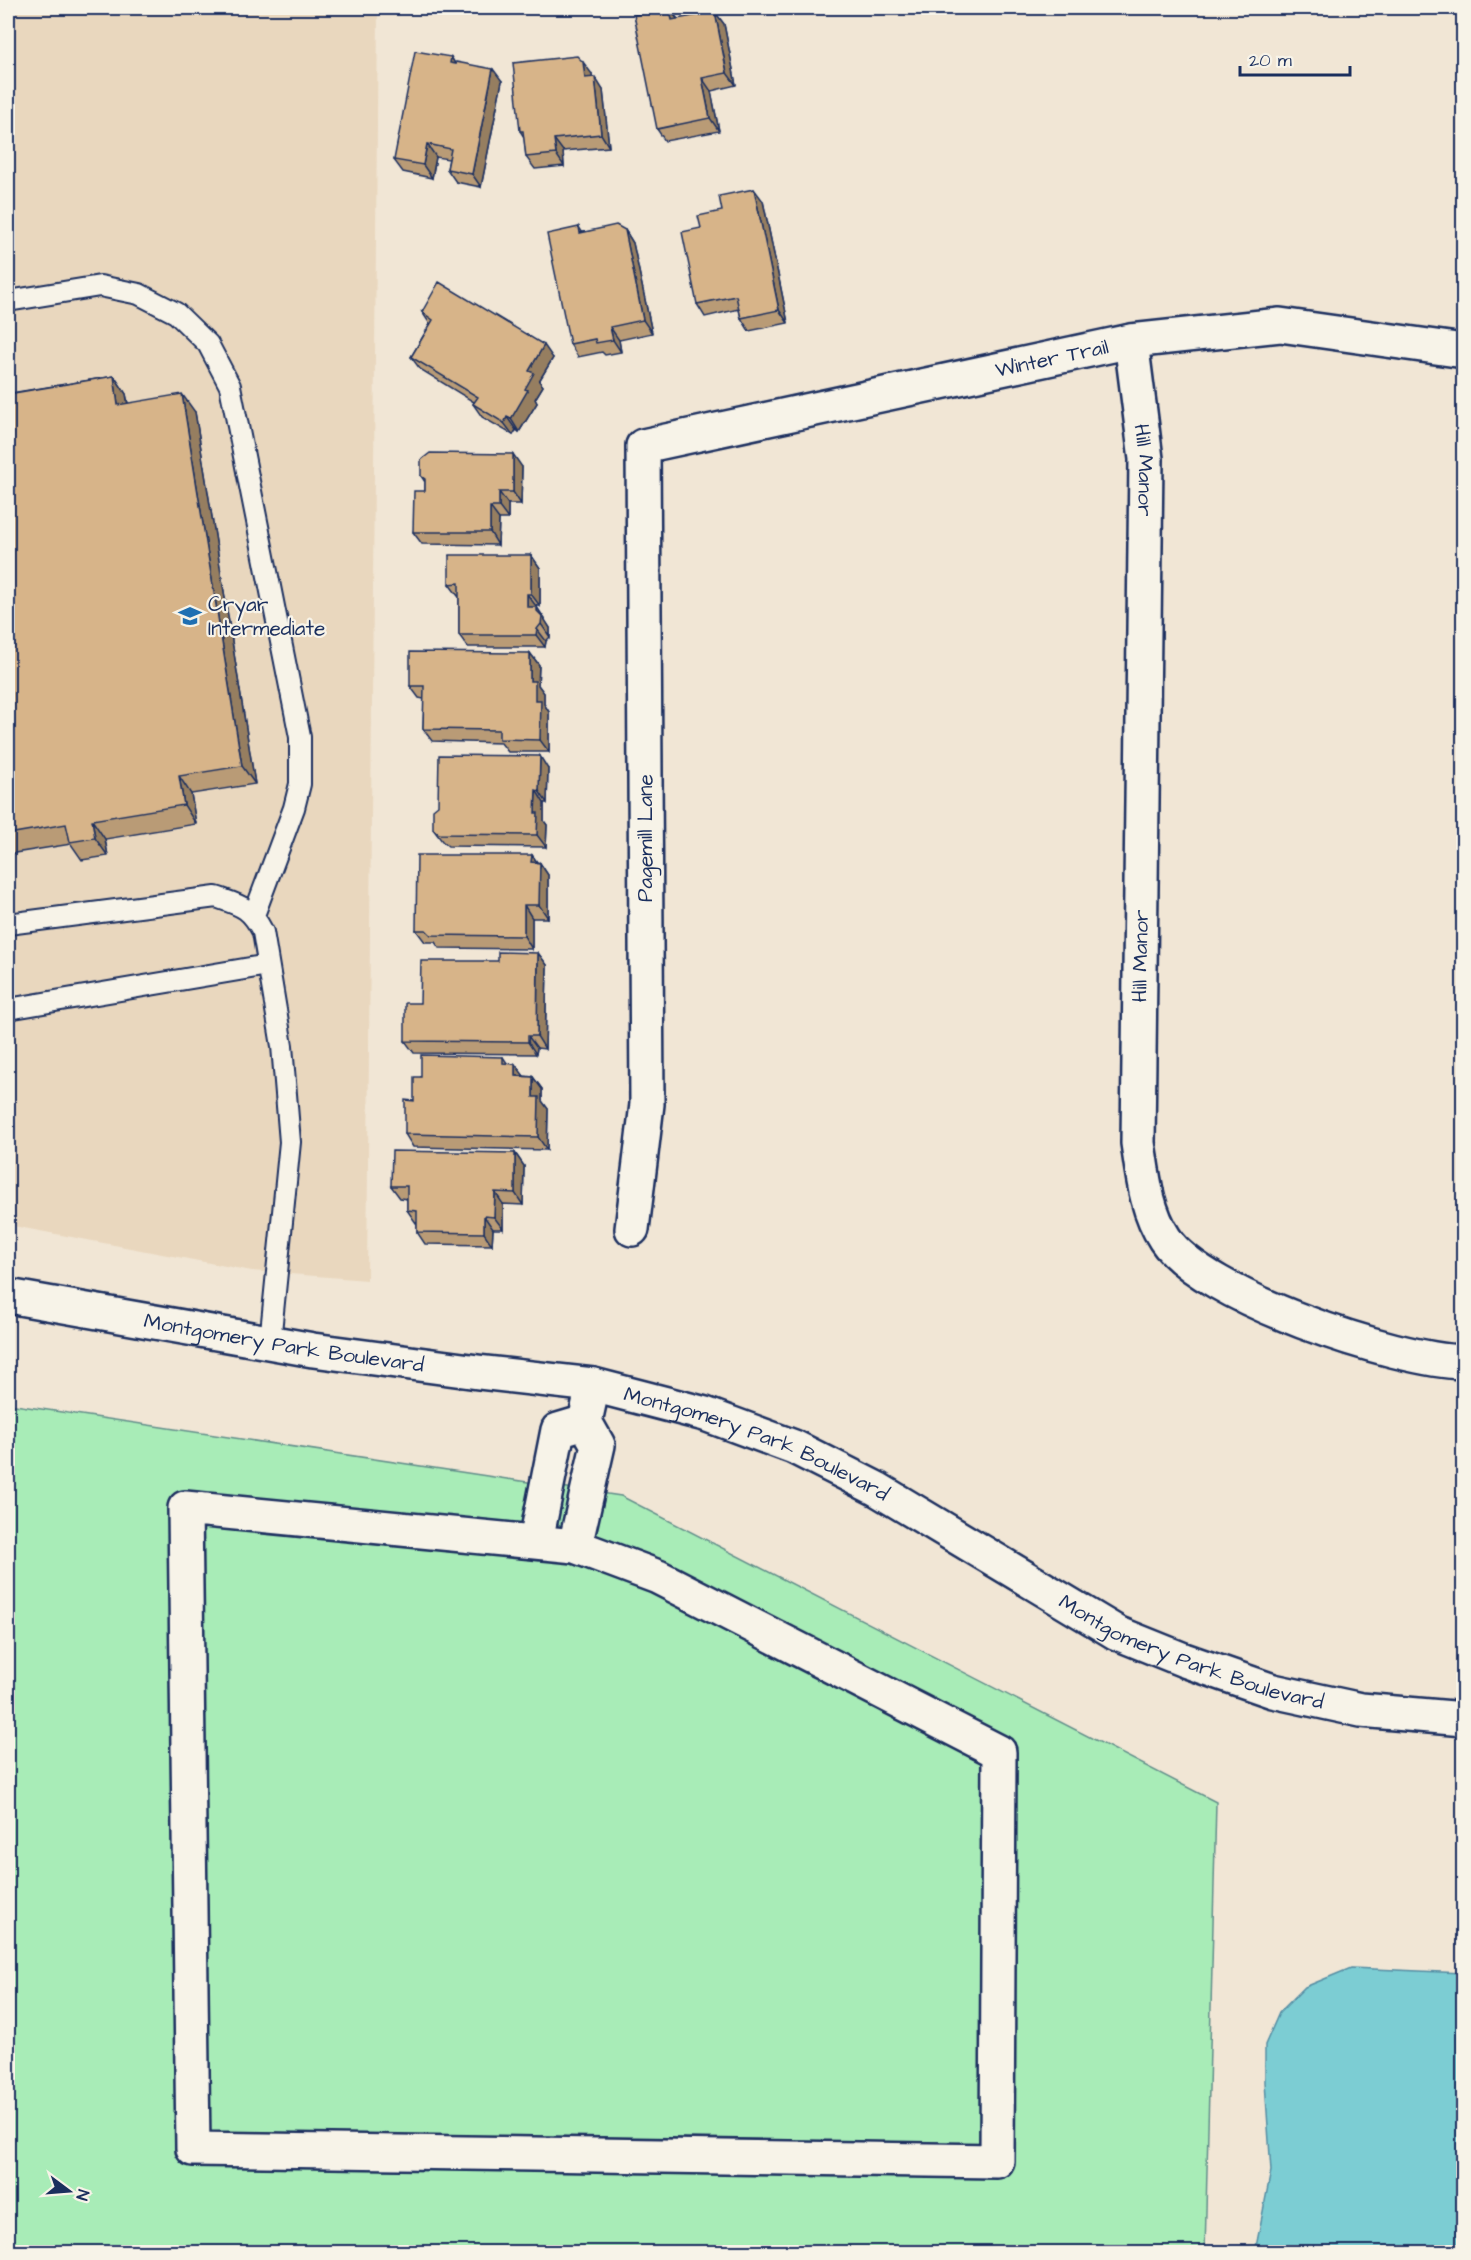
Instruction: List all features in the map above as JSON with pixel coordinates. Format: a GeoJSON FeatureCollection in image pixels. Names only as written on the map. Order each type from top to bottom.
{"type":"FeatureCollection","features":[{"type":"Feature","properties":{"kind":"street","name":"Winter Trail"},"geometry":{"type":"LineString","coordinates":[[643,446],[1131,340],[1280,325],[1464,351]]}},
{"type":"Feature","properties":{"kind":"street","name":"Hill Manor"},"geometry":{"type":"LineString","coordinates":[[1131,340],[1146,459],[1138,1143],[1148,1204],[1165,1240],[1195,1269],[1239,1295],[1308,1323],[1388,1350],[1449,1362],[1464,1362]]}},
{"type":"Feature","properties":{"kind":"street","name":"Pagemill Lane"},"geometry":{"type":"LineString","coordinates":[[632,1229],[647,1104],[643,446]]}},
{"type":"Feature","properties":{"kind":"street","name":"Montgomery Park Boulevard"},"geometry":{"type":"LineString","coordinates":[[8,1296],[270,1342],[466,1371],[593,1385],[705,1414],[794,1448],[877,1489],[1117,1633],[1184,1660],[1273,1691],[1361,1710],[1464,1719]]}},
{"type":"Feature","properties":{"kind":"street"},"geometry":{"type":"LineString","coordinates":[[576,1546],[598,1445],[585,1422],[593,1385]]}},
{"type":"Feature","properties":{"kind":"street"},"geometry":{"type":"LineString","coordinates":[[536,1541],[558,1430],[585,1422]]}},
{"type":"Feature","properties":{"kind":"street"},"geometry":{"type":"LineString","coordinates":[[184,1508],[536,1541],[576,1546],[658,1577],[999,1752],[997,2161],[193,2149],[184,1508]]}},
{"type":"Feature","properties":{"kind":"lane"},"geometry":{"type":"LineString","coordinates":[[8,302],[100,286],[139,294],[176,313],[208,344],[230,386],[300,737],[300,784],[294,808],[254,915]]}},
{"type":"Feature","properties":{"kind":"lane"},"geometry":{"type":"LineString","coordinates":[[8,924],[216,897],[240,905],[254,915],[263,932],[282,1046],[290,1142],[270,1342]]}},
{"type":"Feature","properties":{"kind":"lane"},"geometry":{"type":"LineString","coordinates":[[8,1009],[268,965]]}},
{"type":"Feature","properties":{"kind":"shaded area","name":"Cryar Intermediate"},"geometry":{"type":"Polygon","coordinates":[[[8,8],[378,8],[367,1280],[252,1271],[8,1225],[8,8]]]}},
{"type":"Feature","properties":{"kind":"green space"},"geometry":{"type":"Polygon","coordinates":[[[8,1404],[621,1496],[1216,1802],[1205,2252],[8,2252],[8,1404]]]}},
{"type":"Feature","properties":{"kind":"water"},"geometry":{"type":"Polygon","coordinates":[[[1351,1968],[1463,1973],[1463,2252],[1255,2252],[1271,2171],[1265,2045],[1279,2013],[1305,1987],[1351,1968]]]}},
{"type":"Feature","properties":{"kind":"building"},"geometry":{"type":"Polygon","coordinates":[[[669,8],[672,20],[715,12],[727,73],[702,78],[710,118],[657,129],[634,15],[669,8]]]}},
{"type":"Feature","properties":{"kind":"building"},"geometry":{"type":"Polygon","coordinates":[[[415,51],[451,57],[450,63],[456,64],[456,62],[493,69],[472,174],[447,169],[451,149],[427,144],[423,165],[394,160],[415,51]]]}},
{"type":"Feature","properties":{"kind":"building"},"geometry":{"type":"Polygon","coordinates":[[[577,56],[583,62],[585,78],[595,77],[601,134],[554,139],[556,154],[526,157],[523,131],[520,131],[513,63],[577,56]]]}},
{"type":"Feature","properties":{"kind":"building"},"geometry":{"type":"Polygon","coordinates":[[[754,189],[779,310],[741,318],[736,296],[697,304],[682,232],[701,228],[698,216],[722,211],[719,196],[754,189]]]}},
{"type":"Feature","properties":{"kind":"building"},"geometry":{"type":"Polygon","coordinates":[[[616,225],[625,230],[643,320],[610,327],[613,340],[596,343],[595,339],[570,344],[547,234],[579,227],[580,233],[616,225]]]}},
{"type":"Feature","properties":{"kind":"building"},"geometry":{"type":"Polygon","coordinates":[[[439,282],[544,345],[529,371],[534,373],[525,389],[528,390],[511,419],[507,417],[504,423],[473,404],[478,397],[411,357],[433,320],[422,312],[439,282]]]}},
{"type":"Feature","properties":{"kind":"building"},"geometry":{"type":"Polygon","coordinates":[[[114,376],[118,405],[182,394],[242,766],[179,776],[184,805],[92,820],[95,838],[70,842],[66,824],[8,834],[8,394],[114,376]]]}},
{"type":"Feature","properties":{"kind":"building"},"geometry":{"type":"Polygon","coordinates":[[[430,453],[513,454],[513,492],[499,492],[499,507],[490,507],[490,532],[413,532],[414,491],[425,491],[425,479],[421,476],[421,460],[430,453]]]}},
{"type":"Feature","properties":{"kind":"building"},"geometry":{"type":"Polygon","coordinates":[[[449,555],[531,555],[531,594],[527,594],[527,607],[537,607],[537,611],[542,616],[536,635],[459,635],[459,583],[449,584],[449,555]]]}},
{"type":"Feature","properties":{"kind":"building"},"geometry":{"type":"Polygon","coordinates":[[[410,652],[530,653],[530,681],[535,681],[535,700],[541,700],[540,740],[499,739],[499,730],[423,729],[424,686],[410,686],[410,652]]]}},
{"type":"Feature","properties":{"kind":"building"},"geometry":{"type":"Polygon","coordinates":[[[439,755],[540,756],[539,791],[536,790],[535,813],[538,813],[537,835],[439,834],[433,829],[433,809],[438,805],[439,755]]]}},
{"type":"Feature","properties":{"kind":"building"},"geometry":{"type":"Polygon","coordinates":[[[417,855],[532,855],[531,862],[540,863],[539,905],[524,905],[524,936],[431,935],[426,930],[416,930],[417,855]]]}},
{"type":"Feature","properties":{"kind":"building"},"geometry":{"type":"Polygon","coordinates":[[[498,952],[538,953],[537,1036],[528,1036],[528,1042],[405,1041],[405,1003],[420,1003],[421,961],[498,961],[498,952]]]}},
{"type":"Feature","properties":{"kind":"building"},"geometry":{"type":"Polygon","coordinates":[[[421,1055],[503,1057],[503,1063],[515,1064],[515,1076],[533,1077],[533,1097],[539,1097],[538,1137],[405,1134],[405,1100],[414,1101],[414,1077],[421,1077],[421,1055]]]}},
{"type":"Feature","properties":{"kind":"building"},"geometry":{"type":"Polygon","coordinates":[[[392,1151],[515,1153],[515,1193],[495,1192],[494,1217],[484,1216],[484,1233],[417,1232],[417,1211],[407,1210],[407,1186],[391,1186],[392,1151]]]}},
{"type":"Feature","properties":{"kind":"place","name":"Cryar Intermediate"},"geometry":{"type":"Point","coordinates":[190,616]}}]}
